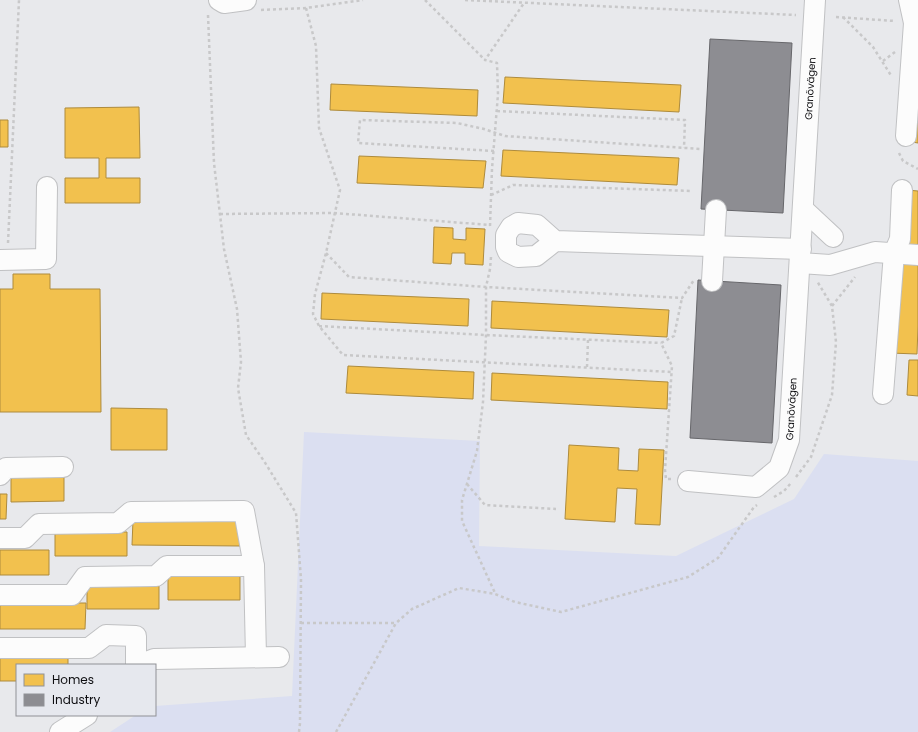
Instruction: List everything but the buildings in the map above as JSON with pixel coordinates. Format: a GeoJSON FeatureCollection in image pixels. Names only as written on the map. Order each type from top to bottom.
{"type":"FeatureCollection","features":[{"type":"Feature","properties":{"kind":"street","name":"Granövägen"},"geometry":{"type":"LineString","coordinates":[[688,481],[756,487],[779,468],[789,440],[815,0]]}},
{"type":"Feature","properties":{"kind":"street"},"geometry":{"type":"LineString","coordinates":[[902,142],[916,23],[909,0]]}},
{"type":"Feature","properties":{"kind":"street"},"geometry":{"type":"LineString","coordinates":[[214,7],[224,3],[253,5]]}},
{"type":"Feature","properties":{"kind":"street"},"geometry":{"type":"LineString","coordinates":[[4,260],[46,259],[47,187]]}},
{"type":"Feature","properties":{"kind":"street"},"geometry":{"type":"LineString","coordinates":[[883,394],[894,253],[900,239],[902,190]]}},
{"type":"Feature","properties":{"kind":"street"},"geometry":{"type":"LineString","coordinates":[[803,209],[833,237]]}},
{"type":"Feature","properties":{"kind":"street"},"geometry":{"type":"LineString","coordinates":[[705,278],[714,246],[716,210]]}},
{"type":"Feature","properties":{"kind":"street"},"geometry":{"type":"LineString","coordinates":[[555,241],[714,246],[800,256],[830,265],[875,252],[918,255]]}},
{"type":"Feature","properties":{"kind":"street"},"geometry":{"type":"LineString","coordinates":[[0,475],[6,468],[62,466]]}},
{"type":"Feature","properties":{"kind":"street"},"geometry":{"type":"LineString","coordinates":[[0,538],[25,538],[39,524],[118,523],[131,512],[244,511],[254,566],[256,657]]}},
{"type":"Feature","properties":{"kind":"street"},"geometry":{"type":"LineString","coordinates":[[0,595],[72,595],[85,577],[156,576],[166,566],[254,566]]}},
{"type":"Feature","properties":{"kind":"street"},"geometry":{"type":"LineString","coordinates":[[0,648],[89,648],[106,635],[136,636],[137,664]]}},
{"type":"Feature","properties":{"kind":"street"},"geometry":{"type":"LineString","coordinates":[[140,664],[154,659],[279,657]]}},
{"type":"Feature","properties":{"kind":"street"},"geometry":{"type":"LineString","coordinates":[[60,732],[85,716]]}},
{"type":"Feature","properties":{"kind":"path"},"geometry":{"type":"LineString","coordinates":[[4,260],[19,0]]}},
{"type":"Feature","properties":{"kind":"path"},"geometry":{"type":"LineString","coordinates":[[253,5],[306,8],[364,0]]}},
{"type":"Feature","properties":{"kind":"path"},"geometry":{"type":"LineString","coordinates":[[425,0],[485,60],[497,63],[498,94],[490,231]]}},
{"type":"Feature","properties":{"kind":"path"},"geometry":{"type":"LineString","coordinates":[[465,0],[797,15]]}},
{"type":"Feature","properties":{"kind":"path"},"geometry":{"type":"LineString","coordinates":[[485,60],[524,3]]}},
{"type":"Feature","properties":{"kind":"path"},"geometry":{"type":"LineString","coordinates":[[214,7],[214,164],[224,249],[237,309],[241,362],[238,388],[246,435],[296,513],[301,579],[299,732]]}},
{"type":"Feature","properties":{"kind":"path"},"geometry":{"type":"LineString","coordinates":[[306,8],[316,46],[320,128],[340,190],[315,294],[313,314],[319,326],[343,355],[672,372]]}},
{"type":"Feature","properties":{"kind":"path"},"geometry":{"type":"LineString","coordinates":[[836,17],[916,23]]}},
{"type":"Feature","properties":{"kind":"path"},"geometry":{"type":"LineString","coordinates":[[843,17],[873,47],[891,76],[892,83]]}},
{"type":"Feature","properties":{"kind":"path"},"geometry":{"type":"LineString","coordinates":[[497,111],[685,120],[684,148]]}},
{"type":"Feature","properties":{"kind":"path"},"geometry":{"type":"LineString","coordinates":[[494,151],[358,143],[360,120],[457,123],[484,129],[505,136],[701,149]]}},
{"type":"Feature","properties":{"kind":"path"},"geometry":{"type":"LineString","coordinates":[[902,142],[903,161],[918,169]]}},
{"type":"Feature","properties":{"kind":"path"},"geometry":{"type":"LineString","coordinates":[[491,194],[513,186],[692,191]]}},
{"type":"Feature","properties":{"kind":"path"},"geometry":{"type":"LineString","coordinates":[[220,214],[334,213],[490,225]]}},
{"type":"Feature","properties":{"kind":"path"},"geometry":{"type":"LineString","coordinates":[[326,253],[349,277],[486,287],[682,298]]}},
{"type":"Feature","properties":{"kind":"path"},"geometry":{"type":"LineString","coordinates":[[491,256],[486,287],[486,335],[483,402],[477,451],[462,500],[462,521],[496,594]]}},
{"type":"Feature","properties":{"kind":"path"},"geometry":{"type":"LineString","coordinates":[[772,498],[784,492],[811,458],[832,395],[836,342],[832,306],[800,256]]}},
{"type":"Feature","properties":{"kind":"path"},"geometry":{"type":"LineString","coordinates":[[832,306],[856,275],[859,256]]}},
{"type":"Feature","properties":{"kind":"path"},"geometry":{"type":"LineString","coordinates":[[319,326],[661,343],[674,336],[682,298],[705,278]]}},
{"type":"Feature","properties":{"kind":"path"},"geometry":{"type":"LineString","coordinates":[[587,367],[588,340]]}},
{"type":"Feature","properties":{"kind":"path"},"geometry":{"type":"LineString","coordinates":[[661,343],[672,366],[665,470]]}},
{"type":"Feature","properties":{"kind":"path"},"geometry":{"type":"LineString","coordinates":[[467,484],[485,505],[556,509]]}},
{"type":"Feature","properties":{"kind":"path"},"geometry":{"type":"LineString","coordinates":[[336,732],[396,623],[412,609],[459,588],[496,594],[515,602],[561,612],[688,577],[718,558],[754,507],[760,504]]}},
{"type":"Feature","properties":{"kind":"path"},"geometry":{"type":"LineString","coordinates":[[301,623],[396,623]]}},
{"type":"Feature","properties":{"kind":"shaded area"},"geometry":{"type":"Polygon","coordinates":[[[304,432],[480,441],[479,546],[676,556],[794,499],[824,454],[918,461],[918,732],[110,732],[134,716],[156,716],[156,706],[292,696],[304,432]]]}}]}
